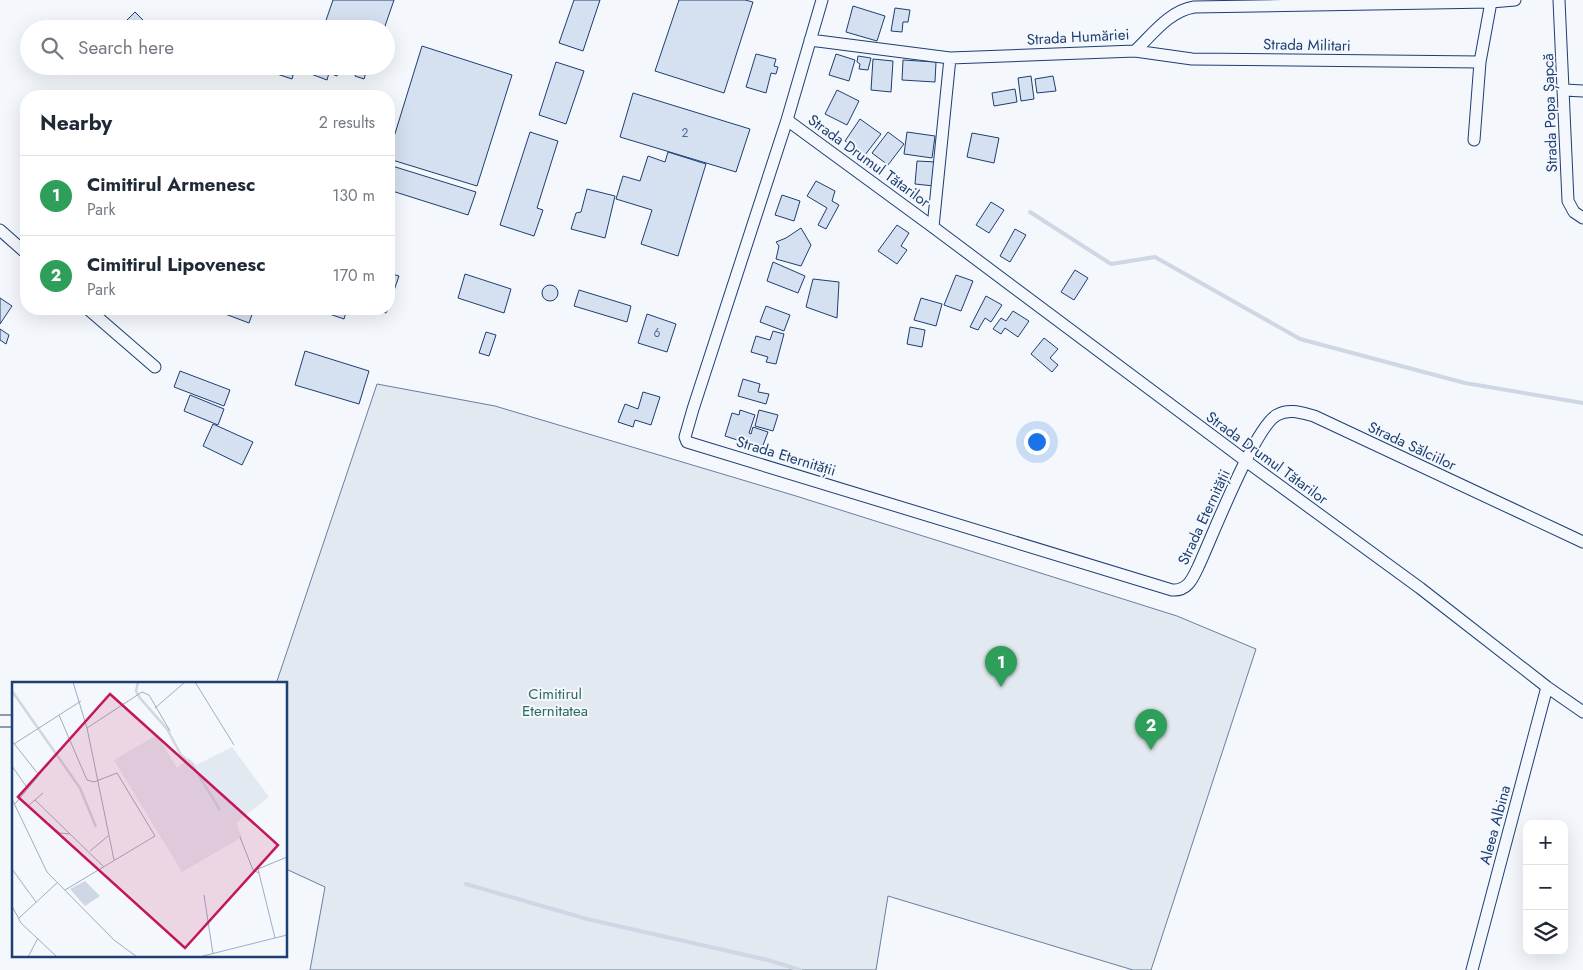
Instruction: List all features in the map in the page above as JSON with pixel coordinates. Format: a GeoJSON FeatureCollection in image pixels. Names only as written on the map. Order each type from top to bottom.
{"type":"FeatureCollection","features":[{"type":"Feature","properties":{"kind":"street","name":"Strada Eternității"},"geometry":{"type":"LineString","coordinates":[[822,0],[787,120],[693,409],[685,437],[687,442],[1172,590],[1180,590],[1189,584],[1246,461]]}},
{"type":"Feature","properties":{"kind":"street","name":"Strada Humăriei"},"geometry":{"type":"LineString","coordinates":[[810,40],[950,58],[1135,51],[1182,9],[1515,0]]}},
{"type":"Feature","properties":{"kind":"street","name":"Strada Popa Șapcă"},"geometry":{"type":"LineString","coordinates":[[1559,0],[1568,201],[1574,212],[1583,218]]}},
{"type":"Feature","properties":{"kind":"street"},"geometry":{"type":"LineString","coordinates":[[1474,140],[1480,62],[1491,2]]}},
{"type":"Feature","properties":{"kind":"street","name":"Strada Militari"},"geometry":{"type":"LineString","coordinates":[[1135,51],[1192,59],[1480,62]]}},
{"type":"Feature","properties":{"kind":"street","name":"Strada Drumul Tătarilor"},"geometry":{"type":"LineString","coordinates":[[933,227],[950,58]]}},
{"type":"Feature","properties":{"kind":"street"},"geometry":{"type":"LineString","coordinates":[[1564,90],[1583,91]]}},
{"type":"Feature","properties":{"kind":"street","name":"Strada Drumul Tătarilor"},"geometry":{"type":"LineString","coordinates":[[787,120],[1420,588],[1547,687],[1583,712]]}},
{"type":"Feature","properties":{"kind":"street"},"geometry":{"type":"LineString","coordinates":[[0,230],[20,248]]}},
{"type":"Feature","properties":{"kind":"street"},"geometry":{"type":"LineString","coordinates":[[95,315],[155,367]]}},
{"type":"Feature","properties":{"kind":"street","name":"Strada Sălciilor"},"geometry":{"type":"LineString","coordinates":[[1246,461],[1259,435],[1275,416],[1286,411],[1301,412],[1314,416],[1583,542]]}},
{"type":"Feature","properties":{"kind":"street","name":"Aleea Albina"},"geometry":{"type":"LineString","coordinates":[[1472,970],[1547,687]]}},
{"type":"Feature","properties":{"kind":"green space","name":"Cimitirul Eternitatea"},"geometry":{"type":"Polygon","coordinates":[[[377,384],[495,406],[796,496],[1177,616],[1256,649],[1151,970],[1133,970],[888,896],[876,970],[310,970],[325,887],[288,870],[288,682],[277,682],[377,384]]]}},
{"type":"Feature","properties":{"kind":"building"},"geometry":{"type":"Polygon","coordinates":[[[333,0],[394,0],[387,20],[326,20],[333,0]]]}},
{"type":"Feature","properties":{"kind":"building"},"geometry":{"type":"Polygon","coordinates":[[[574,0],[600,0],[583,51],[559,43],[574,0]]]}},
{"type":"Feature","properties":{"kind":"building"},"geometry":{"type":"Polygon","coordinates":[[[679,0],[745,0],[753,2],[724,93],[655,71],[679,0]]]}},
{"type":"Feature","properties":{"kind":"building"},"geometry":{"type":"Polygon","coordinates":[[[853,6],[885,16],[877,41],[846,32],[853,6]]]}},
{"type":"Feature","properties":{"kind":"building"},"geometry":{"type":"Polygon","coordinates":[[[895,8],[910,10],[908,22],[903,22],[902,32],[891,31],[895,8]]]}},
{"type":"Feature","properties":{"kind":"building"},"geometry":{"type":"Polygon","coordinates":[[[135,12],[143,20],[127,20],[135,12]]]}},
{"type":"Feature","properties":{"kind":"building"},"geometry":{"type":"Polygon","coordinates":[[[422,46],[512,75],[477,186],[395,161],[395,134],[422,46]]]}},
{"type":"Feature","properties":{"kind":"building"},"geometry":{"type":"Polygon","coordinates":[[[756,54],[776,59],[774,66],[778,67],[776,74],[771,73],[766,93],[746,87],[756,54]]]}},
{"type":"Feature","properties":{"kind":"building"},"geometry":{"type":"Polygon","coordinates":[[[836,54],[855,60],[849,81],[829,75],[836,54]]]}},
{"type":"Feature","properties":{"kind":"building"},"geometry":{"type":"Polygon","coordinates":[[[858,56],[871,58],[868,70],[859,69],[858,56]]]}},
{"type":"Feature","properties":{"kind":"building"},"geometry":{"type":"Polygon","coordinates":[[[873,59],[893,61],[891,92],[871,90],[873,59]]]}},
{"type":"Feature","properties":{"kind":"building"},"geometry":{"type":"Polygon","coordinates":[[[903,60],[936,62],[935,82],[902,80],[903,60]]]}},
{"type":"Feature","properties":{"kind":"building"},"geometry":{"type":"Polygon","coordinates":[[[556,62],[584,71],[566,124],[539,115],[556,62]]]}},
{"type":"Feature","properties":{"kind":"building"},"geometry":{"type":"Polygon","coordinates":[[[280,75],[293,75],[292,79],[280,75]]]}},
{"type":"Feature","properties":{"kind":"building"},"geometry":{"type":"Polygon","coordinates":[[[314,75],[328,75],[327,80],[314,75]]]}},
{"type":"Feature","properties":{"kind":"building"},"geometry":{"type":"Polygon","coordinates":[[[355,75],[365,75],[364,79],[355,75]]]}},
{"type":"Feature","properties":{"kind":"building"},"geometry":{"type":"Polygon","coordinates":[[[1031,76],[1034,99],[1021,101],[1018,78],[1031,76]]]}},
{"type":"Feature","properties":{"kind":"building"},"geometry":{"type":"Polygon","coordinates":[[[1053,76],[1056,91],[1037,93],[1035,79],[1053,76]]]}},
{"type":"Feature","properties":{"kind":"building"},"geometry":{"type":"Polygon","coordinates":[[[1015,89],[1017,102],[994,106],[992,93],[1015,89]]]}},
{"type":"Feature","properties":{"kind":"building"},"geometry":{"type":"Polygon","coordinates":[[[837,90],[859,101],[847,125],[825,114],[837,90]]]}},
{"type":"Feature","properties":{"kind":"building"},"geometry":{"type":"Polygon","coordinates":[[[633,93],[750,129],[736,172],[620,137],[633,93]]]}},
{"type":"Feature","properties":{"kind":"building"},"geometry":{"type":"Polygon","coordinates":[[[860,119],[881,134],[865,155],[845,141],[860,119]]]}},
{"type":"Feature","properties":{"kind":"building"},"geometry":{"type":"Polygon","coordinates":[[[530,132],[558,141],[537,208],[543,210],[534,236],[500,225],[530,132]]]}},
{"type":"Feature","properties":{"kind":"building"},"geometry":{"type":"Polygon","coordinates":[[[888,132],[904,144],[888,165],[872,153],[888,132]]]}},
{"type":"Feature","properties":{"kind":"building"},"geometry":{"type":"Polygon","coordinates":[[[907,132],[935,136],[932,158],[904,154],[907,132]]]}},
{"type":"Feature","properties":{"kind":"building"},"geometry":{"type":"Polygon","coordinates":[[[972,133],[999,138],[994,163],[967,157],[972,133]]]}},
{"type":"Feature","properties":{"kind":"building"},"geometry":{"type":"Polygon","coordinates":[[[668,152],[706,164],[678,256],[641,244],[652,210],[616,199],[623,176],[640,181],[648,156],[665,162],[668,152]]]}},
{"type":"Feature","properties":{"kind":"building"},"geometry":{"type":"Polygon","coordinates":[[[917,161],[936,162],[934,186],[915,184],[917,161]]]}},
{"type":"Feature","properties":{"kind":"building"},"geometry":{"type":"Polygon","coordinates":[[[395,167],[476,192],[468,215],[395,192],[395,167]]]}},
{"type":"Feature","properties":{"kind":"building"},"geometry":{"type":"Polygon","coordinates":[[[816,181],[835,191],[832,201],[839,205],[826,229],[818,225],[827,208],[807,196],[816,181]]]}},
{"type":"Feature","properties":{"kind":"building"},"geometry":{"type":"Polygon","coordinates":[[[587,189],[615,196],[605,238],[571,229],[576,213],[581,212],[587,189]]]}},
{"type":"Feature","properties":{"kind":"building"},"geometry":{"type":"Polygon","coordinates":[[[782,195],[800,201],[794,221],[775,215],[782,195]]]}},
{"type":"Feature","properties":{"kind":"building"},"geometry":{"type":"Polygon","coordinates":[[[991,202],[1004,210],[989,233],[976,225],[991,202]]]}},
{"type":"Feature","properties":{"kind":"building"},"geometry":{"type":"Polygon","coordinates":[[[897,225],[909,233],[901,246],[907,250],[897,264],[878,251],[897,225]]]}},
{"type":"Feature","properties":{"kind":"building"},"geometry":{"type":"Polygon","coordinates":[[[801,228],[811,245],[801,266],[776,259],[779,246],[776,242],[801,228]]]}},
{"type":"Feature","properties":{"kind":"building"},"geometry":{"type":"Polygon","coordinates":[[[1015,229],[1026,235],[1010,262],[1000,256],[1015,229]]]}},
{"type":"Feature","properties":{"kind":"building"},"geometry":{"type":"Polygon","coordinates":[[[773,262],[805,276],[798,293],[767,281],[773,262]]]}},
{"type":"Feature","properties":{"kind":"building"},"geometry":{"type":"Polygon","coordinates":[[[1075,270],[1088,278],[1074,300],[1061,292],[1075,270]]]}},
{"type":"Feature","properties":{"kind":"building"},"geometry":{"type":"Polygon","coordinates":[[[465,274],[511,289],[504,313],[458,298],[465,274]]]}},
{"type":"Feature","properties":{"kind":"building"},"geometry":{"type":"Polygon","coordinates":[[[395,275],[399,276],[395,288],[395,275]]]}},
{"type":"Feature","properties":{"kind":"building"},"geometry":{"type":"Polygon","coordinates":[[[956,275],[973,281],[961,311],[944,305],[956,275]]]}},
{"type":"Feature","properties":{"kind":"building"},"geometry":{"type":"Polygon","coordinates":[[[813,279],[839,282],[837,318],[806,307],[813,279]]]}},
{"type":"Feature","properties":{"kind":"building"},"geometry":{"type":"Polygon","coordinates":[[[550,285],[556,287],[558,293],[556,299],[550,301],[544,299],[542,293],[544,287],[550,285]]]}},
{"type":"Feature","properties":{"kind":"building"},"geometry":{"type":"Polygon","coordinates":[[[579,290],[631,306],[627,322],[574,306],[579,290]]]}},
{"type":"Feature","properties":{"kind":"building"},"geometry":{"type":"Polygon","coordinates":[[[986,296],[1002,305],[991,322],[985,318],[978,330],[970,327],[986,296]]]}},
{"type":"Feature","properties":{"kind":"building"},"geometry":{"type":"Polygon","coordinates":[[[0,298],[12,306],[0,324],[0,298]]]}},
{"type":"Feature","properties":{"kind":"building"},"geometry":{"type":"Polygon","coordinates":[[[921,298],[942,304],[936,326],[914,320],[921,298]]]}},
{"type":"Feature","properties":{"kind":"building"},"geometry":{"type":"Polygon","coordinates":[[[766,306],[790,315],[784,331],[760,322],[766,306]]]}},
{"type":"Feature","properties":{"kind":"building"},"geometry":{"type":"Polygon","coordinates":[[[1013,311],[1029,321],[1018,337],[1005,328],[1001,334],[993,329],[1001,318],[1006,321],[1013,311]]]}},
{"type":"Feature","properties":{"kind":"building"},"geometry":{"type":"Polygon","coordinates":[[[647,314],[676,324],[667,352],[638,343],[647,314]]]}},
{"type":"Feature","properties":{"kind":"building"},"geometry":{"type":"Polygon","coordinates":[[[228,315],[252,315],[249,323],[228,315]]]}},
{"type":"Feature","properties":{"kind":"building"},"geometry":{"type":"Polygon","coordinates":[[[332,315],[345,315],[344,319],[332,315]]]}},
{"type":"Feature","properties":{"kind":"building"},"geometry":{"type":"Polygon","coordinates":[[[910,327],[925,330],[922,347],[907,344],[910,327]]]}},
{"type":"Feature","properties":{"kind":"building"},"geometry":{"type":"Polygon","coordinates":[[[0,329],[9,335],[6,344],[0,340],[0,329]]]}},
{"type":"Feature","properties":{"kind":"building"},"geometry":{"type":"Polygon","coordinates":[[[773,331],[784,334],[776,364],[766,362],[768,357],[751,352],[756,336],[770,340],[773,331]]]}},
{"type":"Feature","properties":{"kind":"building"},"geometry":{"type":"Polygon","coordinates":[[[486,332],[496,335],[489,356],[479,353],[486,332]]]}},
{"type":"Feature","properties":{"kind":"building"},"geometry":{"type":"Polygon","coordinates":[[[1044,338],[1058,349],[1050,358],[1058,365],[1052,372],[1031,354],[1044,338]]]}},
{"type":"Feature","properties":{"kind":"building"},"geometry":{"type":"Polygon","coordinates":[[[305,351],[369,371],[359,404],[295,385],[305,351]]]}},
{"type":"Feature","properties":{"kind":"building"},"geometry":{"type":"Polygon","coordinates":[[[180,371],[230,390],[224,406],[174,387],[180,371]]]}},
{"type":"Feature","properties":{"kind":"building"},"geometry":{"type":"Polygon","coordinates":[[[743,379],[760,384],[758,392],[769,394],[766,404],[738,396],[743,379]]]}},
{"type":"Feature","properties":{"kind":"building"},"geometry":{"type":"Polygon","coordinates":[[[643,392],[660,397],[651,425],[635,420],[633,427],[618,422],[625,404],[638,409],[643,392]]]}},
{"type":"Feature","properties":{"kind":"building"},"geometry":{"type":"Polygon","coordinates":[[[190,395],[224,409],[218,425],[184,411],[190,395]]]}},
{"type":"Feature","properties":{"kind":"building"},"geometry":{"type":"Polygon","coordinates":[[[740,410],[755,415],[749,433],[751,434],[753,427],[768,432],[762,448],[725,436],[732,413],[739,415],[740,410]]]}},
{"type":"Feature","properties":{"kind":"building"},"geometry":{"type":"Polygon","coordinates":[[[759,410],[778,415],[773,431],[755,426],[759,410]]]}},
{"type":"Feature","properties":{"kind":"building"},"geometry":{"type":"Polygon","coordinates":[[[213,424],[253,442],[242,465],[203,446],[213,424]]]}},
{"type":"Feature","properties":{"kind":"waterway"},"geometry":{"type":"LineString","coordinates":[[1030,212],[1111,264],[1155,257],[1300,339],[1465,383],[1583,403]]}},
{"type":"Feature","properties":{"kind":"waterway"},"geometry":{"type":"LineString","coordinates":[[466,884],[587,919],[768,960],[800,970]]}},
{"type":"Feature","properties":{"kind":"place","name":"Cimitirul Armenesc"},"geometry":{"type":"Point","coordinates":[1001,687]}},
{"type":"Feature","properties":{"kind":"place","name":"Cimitirul Lipovenesc"},"geometry":{"type":"Point","coordinates":[1151,750]}}]}
